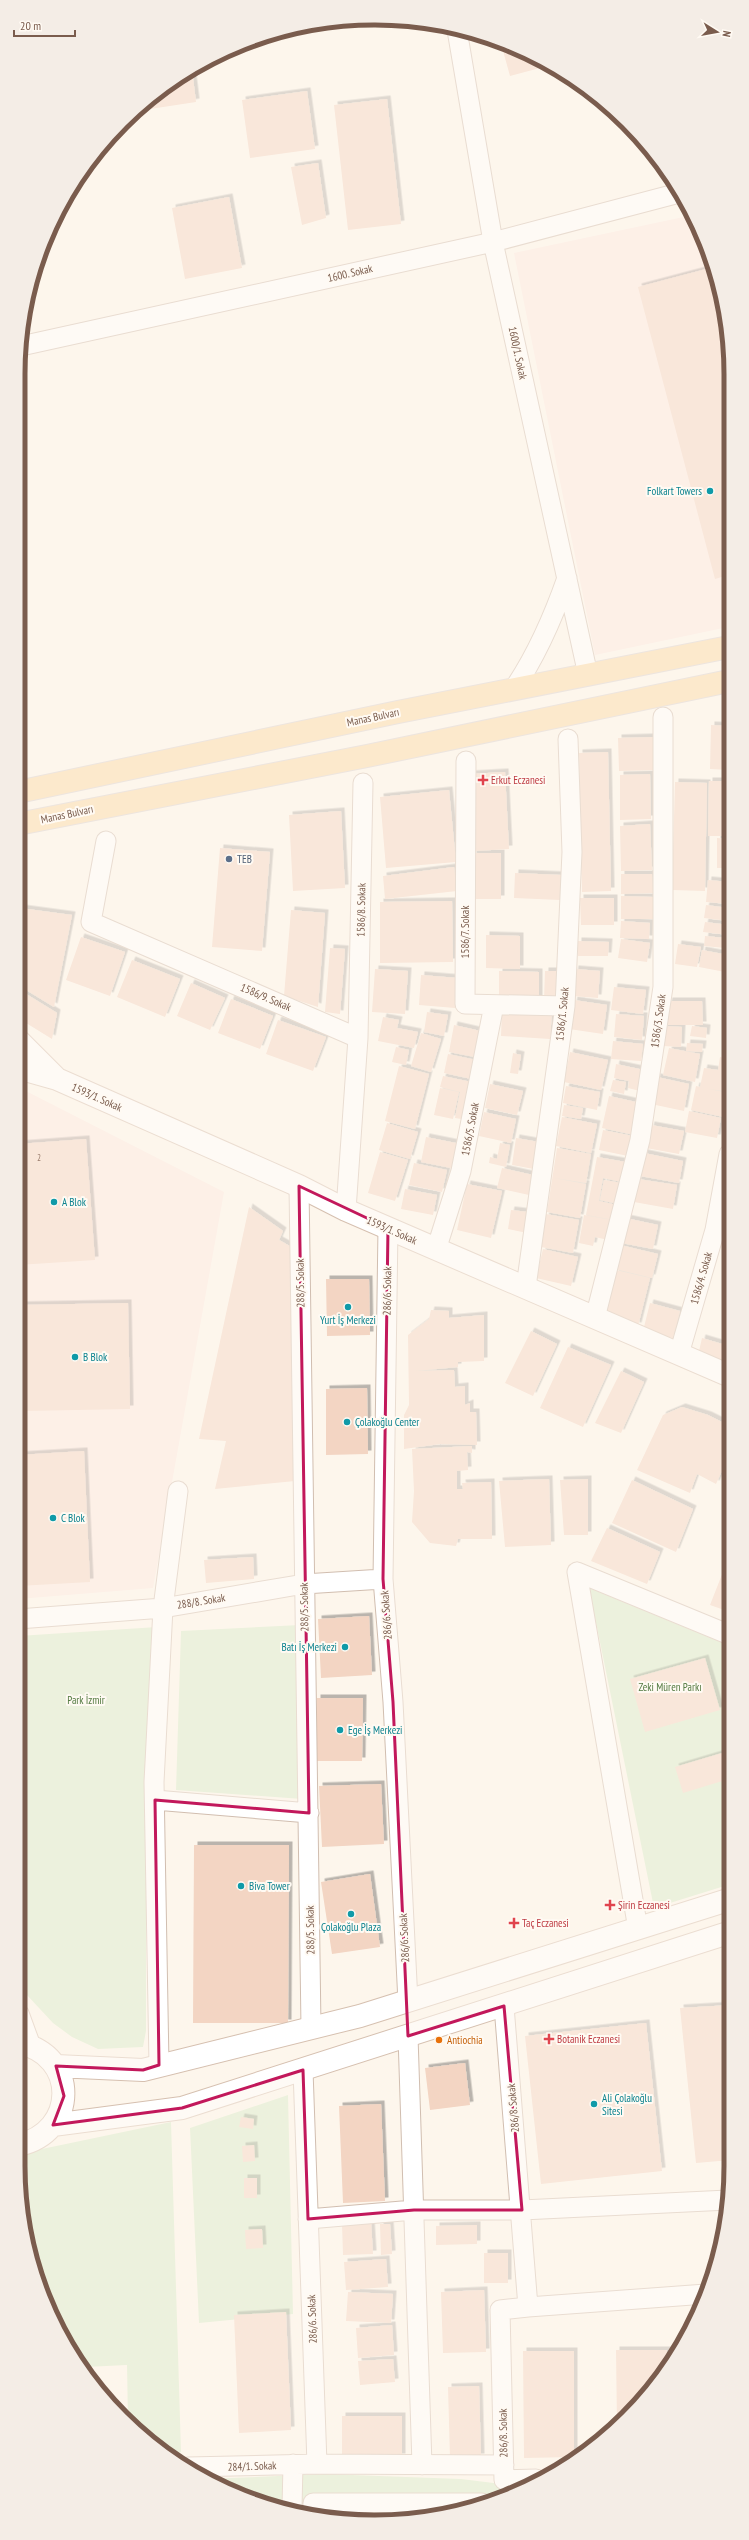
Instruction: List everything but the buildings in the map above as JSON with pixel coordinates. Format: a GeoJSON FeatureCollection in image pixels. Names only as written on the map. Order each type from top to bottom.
{"type":"FeatureCollection","features":[{"type":"Feature","properties":{"kind":"main road","name":"Manas Bulvarı"},"geometry":{"type":"LineString","coordinates":[[25,791],[724,648]]}},
{"type":"Feature","properties":{"kind":"main road","name":"Manas Bulvarı"},"geometry":{"type":"LineString","coordinates":[[25,823],[375,755],[724,682]]}},
{"type":"Feature","properties":{"kind":"main road","name":"1593/1. Sokak"},"geometry":{"type":"LineString","coordinates":[[25,1047],[57,1079]]}},
{"type":"Feature","properties":{"kind":"main road","name":"1593/1. Sokak"},"geometry":{"type":"LineString","coordinates":[[25,1070],[57,1079],[299,1186],[346,1210],[436,1250],[526,1287],[724,1373]]}},
{"type":"Feature","properties":{"kind":"main road"},"geometry":{"type":"LineString","coordinates":[[56,2066],[143,2070],[408,2002],[724,1901]]}},
{"type":"Feature","properties":{"kind":"main road"},"geometry":{"type":"LineString","coordinates":[[53,2125],[182,2108],[724,1934]]}},
{"type":"Feature","properties":{"kind":"main road"},"geometry":{"type":"LineString","coordinates":[[408,2002],[408,2036]]}},
{"type":"Feature","properties":{"kind":"main road"},"geometry":{"type":"LineString","coordinates":[[25,2044],[44,2053],[56,2066],[62,2080],[64,2096],[61,2111],[53,2125],[38,2139],[25,2143]]}},
{"type":"Feature","properties":{"kind":"street","name":"1600/1. Sokak"},"geometry":{"type":"LineString","coordinates":[[458,35],[493,242],[588,675]]}},
{"type":"Feature","properties":{"kind":"street","name":"1600. Sokak"},"geometry":{"type":"LineString","coordinates":[[27,345],[493,242],[674,194]]}},
{"type":"Feature","properties":{"kind":"street"},"geometry":{"type":"LineString","coordinates":[[512,690],[525,672],[552,622],[567,578]]}},
{"type":"Feature","properties":{"kind":"street","name":"1586/3. Sokak"},"geometry":{"type":"LineString","coordinates":[[595,1318],[640,1140],[662,987],[663,716]]}},
{"type":"Feature","properties":{"kind":"street","name":"1586/1. Sokak"},"geometry":{"type":"LineString","coordinates":[[526,1287],[565,1006],[572,852],[568,740]]}},
{"type":"Feature","properties":{"kind":"street","name":"1586/7. Sokak"},"geometry":{"type":"LineString","coordinates":[[466,761],[465,1004],[565,1006]]}},
{"type":"Feature","properties":{"kind":"street","name":"1586/8. Sokak"},"geometry":{"type":"LineString","coordinates":[[358,1038],[364,783]]}},
{"type":"Feature","properties":{"kind":"street","name":"1586/9. Sokak"},"geometry":{"type":"LineString","coordinates":[[106,841],[91,922],[358,1038]]}},
{"type":"Feature","properties":{"kind":"street","name":"1586/5. Sokak"},"geometry":{"type":"LineString","coordinates":[[436,1250],[461,1171],[494,1005]]}},
{"type":"Feature","properties":{"kind":"street"},"geometry":{"type":"LineString","coordinates":[[346,1210],[358,1038]]}},
{"type":"Feature","properties":{"kind":"street","name":"1586/4. Sokak"},"geometry":{"type":"LineString","coordinates":[[679,1354],[715,1230],[724,1181]]}},
{"type":"Feature","properties":{"kind":"street","name":"288/5. Sokak"},"geometry":{"type":"LineString","coordinates":[[299,1186],[311,2027]]}},
{"type":"Feature","properties":{"kind":"street","name":"286/6. Sokak"},"geometry":{"type":"LineString","coordinates":[[388,1228],[383,1579],[392,1702],[408,2002]]}},
{"type":"Feature","properties":{"kind":"street"},"geometry":{"type":"LineString","coordinates":[[159,2065],[155,1800],[163,1608],[178,1491]]}},
{"type":"Feature","properties":{"kind":"street"},"geometry":{"type":"LineString","coordinates":[[638,1929],[577,1572],[724,1633]]}},
{"type":"Feature","properties":{"kind":"street","name":"288/8. Sokak"},"geometry":{"type":"LineString","coordinates":[[25,1618],[163,1608],[304,1584],[383,1579]]}},
{"type":"Feature","properties":{"kind":"street"},"geometry":{"type":"LineString","coordinates":[[155,1800],[309,1813]]}},
{"type":"Feature","properties":{"kind":"street","name":"286/8. Sokak"},"geometry":{"type":"LineString","coordinates":[[504,2006],[522,2210],[528,2307],[500,2310],[504,2465]]}},
{"type":"Feature","properties":{"kind":"street"},"geometry":{"type":"LineString","coordinates":[[408,2036],[422,2465]]}},
{"type":"Feature","properties":{"kind":"street","name":"286/6. Sokak"},"geometry":{"type":"LineString","coordinates":[[303,2070],[317,2464]]}},
{"type":"Feature","properties":{"kind":"street"},"geometry":{"type":"LineString","coordinates":[[308,2219],[414,2210],[522,2210],[722,2200]]}},
{"type":"Feature","properties":{"kind":"street"},"geometry":{"type":"LineString","coordinates":[[528,2307],[699,2295]]}},
{"type":"Feature","properties":{"kind":"street"},"geometry":{"type":"LineString","coordinates":[[292,2505],[293,2464]]}},
{"type":"Feature","properties":{"kind":"street"},"geometry":{"type":"LineString","coordinates":[[317,2464],[504,2465],[504,2480],[530,2478]]}},
{"type":"Feature","properties":{"kind":"street","name":"284/1. Sokak"},"geometry":{"type":"LineString","coordinates":[[198,2467],[317,2464]]}},
{"type":"Feature","properties":{"kind":"street"},"geometry":{"type":"LineString","coordinates":[[313,2509],[313,2503],[355,2511],[458,2504]]}},
{"type":"Feature","properties":{"kind":"highlighted area"},"geometry":{"type":"Polygon","coordinates":[[[299,1186],[388,1228],[383,1579],[393,1702],[408,2036],[504,2006],[522,2210],[414,2210],[308,2219],[303,2070],[182,2108],[53,2125],[64,2096],[56,2066],[143,2070],[159,2065],[155,1800],[309,1813],[299,1186]]]}},
{"type":"Feature","properties":{"kind":"shaded area","name":"Folkart Towers"},"geometry":{"type":"Polygon","coordinates":[[[686,216],[697,241],[712,284],[721,329],[724,374],[724,628],[595,655],[514,253],[686,216]]]}},
{"type":"Feature","properties":{"kind":"shaded area"},"geometry":{"type":"Polygon","coordinates":[[[25,1091],[224,1192],[153,1588],[25,1598],[25,1091]]]}},
{"type":"Feature","properties":{"kind":"green space","name":"Zeki Müren Parkı"},"geometry":{"type":"Polygon","coordinates":[[[589,1588],[724,1644],[724,1886],[654,1908],[589,1588]]]}},
{"type":"Feature","properties":{"kind":"green space"},"geometry":{"type":"Polygon","coordinates":[[[300,1625],[302,1799],[176,1790],[181,1631],[300,1625]]]}},
{"type":"Feature","properties":{"kind":"green space","name":"Park İzmir"},"geometry":{"type":"Polygon","coordinates":[[[157,1627],[146,1814],[146,2031],[143,2047],[98,2049],[72,2037],[53,2023],[26,1994],[25,1636],[157,1627]]]}},
{"type":"Feature","properties":{"kind":"green space"},"geometry":{"type":"Polygon","coordinates":[[[288,2095],[293,2314],[199,2323],[190,2128],[288,2095]]]}},
{"type":"Feature","properties":{"kind":"green space"},"geometry":{"type":"Polygon","coordinates":[[[171,2122],[181,2452],[176,2453],[128,2414],[127,2365],[89,2367],[61,2320],[44,2278],[32,2234],[26,2188],[25,2153],[171,2122]]]}},
{"type":"Feature","properties":{"kind":"green space"},"geometry":{"type":"Polygon","coordinates":[[[325,2474],[461,2479],[514,2485],[465,2503],[443,2508],[420,2512],[374,2515],[329,2512],[284,2503],[262,2496],[219,2478],[325,2474]]]}},
{"type":"Feature","properties":{"kind":"place","name":"Folkart Towers"},"geometry":{"type":"Point","coordinates":[710,491]}},
{"type":"Feature","properties":{"kind":"place","name":"Erkut Eczanesi"},"geometry":{"type":"Point","coordinates":[483,780]}},
{"type":"Feature","properties":{"kind":"place","name":"TEB"},"geometry":{"type":"Point","coordinates":[229,859]}},
{"type":"Feature","properties":{"kind":"place","name":"A Blok"},"geometry":{"type":"Point","coordinates":[54,1202]}},
{"type":"Feature","properties":{"kind":"place","name":"Yurt İş Merkezi"},"geometry":{"type":"Point","coordinates":[348,1307]}},
{"type":"Feature","properties":{"kind":"place","name":"B Blok"},"geometry":{"type":"Point","coordinates":[75,1357]}},
{"type":"Feature","properties":{"kind":"place","name":"Çolakoğlu Center"},"geometry":{"type":"Point","coordinates":[347,1422]}},
{"type":"Feature","properties":{"kind":"place","name":"C Blok"},"geometry":{"type":"Point","coordinates":[53,1518]}},
{"type":"Feature","properties":{"kind":"place","name":"Batı İş Merkezi"},"geometry":{"type":"Point","coordinates":[345,1647]}},
{"type":"Feature","properties":{"kind":"place","name":"Ege İş Merkezi"},"geometry":{"type":"Point","coordinates":[340,1730]}},
{"type":"Feature","properties":{"kind":"place","name":"Biva Tower"},"geometry":{"type":"Point","coordinates":[241,1886]}},
{"type":"Feature","properties":{"kind":"place","name":"Şirin Eczanesi"},"geometry":{"type":"Point","coordinates":[610,1905]}},
{"type":"Feature","properties":{"kind":"place","name":"Çolakoğlu Plaza"},"geometry":{"type":"Point","coordinates":[351,1914]}},
{"type":"Feature","properties":{"kind":"place","name":"Taç Eczanesi"},"geometry":{"type":"Point","coordinates":[514,1923]}},
{"type":"Feature","properties":{"kind":"place","name":"Botanik Eczanesi"},"geometry":{"type":"Point","coordinates":[549,2039]}},
{"type":"Feature","properties":{"kind":"place","name":"Antiochia"},"geometry":{"type":"Point","coordinates":[439,2040]}},
{"type":"Feature","properties":{"kind":"place","name":"Ali Çolakoğlu Sitesi"},"geometry":{"type":"Point","coordinates":[594,2104]}}]}
